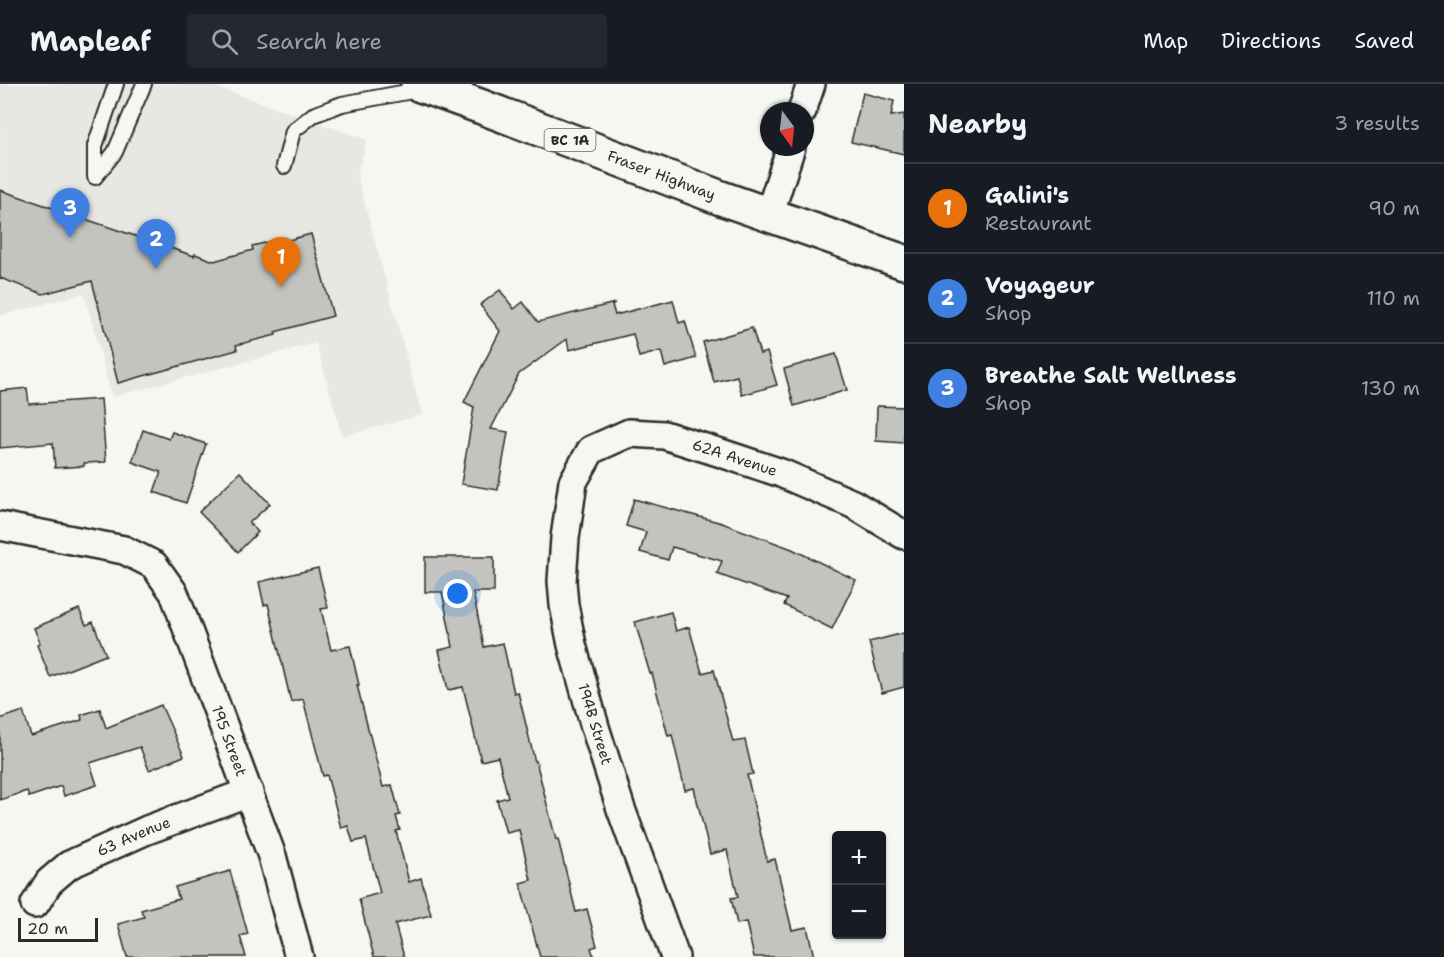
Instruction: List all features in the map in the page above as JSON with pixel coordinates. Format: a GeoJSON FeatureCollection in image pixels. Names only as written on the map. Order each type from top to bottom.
{"type":"FeatureCollection","features":[{"type":"Feature","properties":{"kind":"main road","name":"Fraser Highway"},"geometry":{"type":"LineString","coordinates":[[424,86],[769,215],[904,262]]}},
{"type":"Feature","properties":{"kind":"street"},"geometry":{"type":"LineString","coordinates":[[805,102],[811,84]]}},
{"type":"Feature","properties":{"kind":"street"},"geometry":{"type":"LineString","coordinates":[[769,215],[788,156]]}},
{"type":"Feature","properties":{"kind":"street","name":"62A Avenue"},"geometry":{"type":"LineString","coordinates":[[573,482],[591,450],[628,433],[664,435],[781,473],[853,504],[904,535]]}},
{"type":"Feature","properties":{"kind":"street","name":"194B Street"},"geometry":{"type":"LineString","coordinates":[[573,482],[562,581],[572,645],[621,809],[675,957]]}},
{"type":"Feature","properties":{"kind":"street","name":"195 Street"},"geometry":{"type":"LineString","coordinates":[[0,526],[124,550],[154,565],[174,593],[272,856],[299,957]]}},
{"type":"Feature","properties":{"kind":"street","name":"63 Avenue"},"geometry":{"type":"LineString","coordinates":[[35,904],[49,882],[69,865],[147,830],[249,792]]}},
{"type":"Feature","properties":{"kind":"lane"},"geometry":{"type":"LineString","coordinates":[[116,84],[95,146],[95,177],[115,152],[144,84]]}},
{"type":"Feature","properties":{"kind":"lane"},"geometry":{"type":"LineString","coordinates":[[284,166],[293,130],[313,115],[342,104],[424,86]]}},
{"type":"Feature","properties":{"kind":"shaded area"},"geometry":{"type":"Polygon","coordinates":[[[0,84],[208,84],[367,140],[357,175],[422,415],[342,436],[316,343],[112,397],[84,293],[0,316],[0,84]]]}},
{"type":"Feature","properties":{"kind":"building"},"geometry":{"type":"Polygon","coordinates":[[[863,93],[894,101],[891,116],[904,114],[904,154],[851,142],[863,93]]]}},
{"type":"Feature","properties":{"kind":"building"},"geometry":{"type":"Polygon","coordinates":[[[0,190],[214,261],[253,250],[252,246],[311,234],[333,316],[275,332],[276,335],[236,345],[237,350],[118,383],[92,281],[43,294],[0,278],[0,190]]]}},
{"type":"Feature","properties":{"kind":"building"},"geometry":{"type":"Polygon","coordinates":[[[500,290],[514,309],[523,302],[538,322],[615,303],[612,305],[615,315],[673,300],[679,323],[685,321],[696,358],[665,367],[661,351],[639,357],[633,334],[569,350],[567,339],[519,374],[491,429],[508,432],[498,490],[461,484],[474,407],[464,402],[500,331],[480,305],[500,290]]]}},
{"type":"Feature","properties":{"kind":"building"},"geometry":{"type":"Polygon","coordinates":[[[752,328],[760,354],[767,352],[777,385],[742,395],[737,376],[714,382],[703,342],[752,328]]]}},
{"type":"Feature","properties":{"kind":"building"},"geometry":{"type":"Polygon","coordinates":[[[836,354],[847,390],[794,406],[784,369],[836,354]]]}},
{"type":"Feature","properties":{"kind":"building"},"geometry":{"type":"Polygon","coordinates":[[[27,388],[29,404],[101,399],[106,462],[55,468],[53,443],[0,448],[0,391],[27,388]]]}},
{"type":"Feature","properties":{"kind":"building"},"geometry":{"type":"Polygon","coordinates":[[[877,406],[904,407],[904,443],[876,441],[877,406]]]}},
{"type":"Feature","properties":{"kind":"building"},"geometry":{"type":"Polygon","coordinates":[[[143,430],[169,439],[172,432],[206,444],[186,503],[154,492],[161,472],[132,462],[143,430]]]}},
{"type":"Feature","properties":{"kind":"building"},"geometry":{"type":"Polygon","coordinates":[[[240,472],[270,504],[249,523],[258,532],[238,552],[199,512],[240,472]]]}},
{"type":"Feature","properties":{"kind":"building"},"geometry":{"type":"Polygon","coordinates":[[[634,499],[722,523],[792,549],[856,580],[832,629],[784,605],[787,599],[717,574],[722,561],[672,547],[668,560],[640,552],[646,532],[626,526],[634,499]]]}},
{"type":"Feature","properties":{"kind":"building"},"geometry":{"type":"Polygon","coordinates":[[[425,557],[494,557],[494,592],[473,592],[484,647],[503,643],[514,693],[518,692],[576,912],[587,909],[597,946],[591,948],[594,957],[540,957],[520,883],[531,880],[519,830],[506,833],[497,800],[508,797],[498,757],[481,761],[463,687],[448,690],[439,650],[453,647],[442,592],[425,592],[425,557]]]}},
{"type":"Feature","properties":{"kind":"building"},"geometry":{"type":"Polygon","coordinates":[[[318,568],[328,608],[321,609],[331,650],[350,646],[359,685],[357,685],[383,787],[392,785],[400,815],[396,816],[400,830],[396,831],[409,882],[421,878],[431,915],[395,924],[404,957],[374,957],[359,899],[380,893],[366,839],[353,842],[348,826],[341,828],[327,775],[323,776],[303,699],[291,702],[268,604],[264,605],[259,582],[318,568]]]}},
{"type":"Feature","properties":{"kind":"building"},"geometry":{"type":"Polygon","coordinates":[[[79,609],[86,625],[93,622],[106,655],[50,677],[37,645],[40,643],[34,628],[79,609]]]}},
{"type":"Feature","properties":{"kind":"building"},"geometry":{"type":"Polygon","coordinates":[[[671,612],[676,631],[689,627],[702,673],[714,670],[733,742],[745,740],[753,774],[747,775],[767,861],[775,859],[792,930],[807,927],[814,957],[754,957],[746,922],[737,924],[731,898],[738,897],[727,850],[710,854],[694,788],[685,790],[672,735],[668,736],[652,673],[650,674],[635,622],[671,612]]]}},
{"type":"Feature","properties":{"kind":"building"},"geometry":{"type":"Polygon","coordinates":[[[904,633],[904,687],[882,693],[869,642],[904,633]]]}},
{"type":"Feature","properties":{"kind":"building"},"geometry":{"type":"Polygon","coordinates":[[[161,705],[184,756],[149,770],[140,747],[90,763],[97,785],[64,796],[61,786],[29,797],[27,791],[0,800],[0,719],[23,711],[31,736],[82,720],[81,715],[100,709],[106,728],[161,705]]]}},
{"type":"Feature","properties":{"kind":"building"},"geometry":{"type":"Polygon","coordinates":[[[230,871],[248,934],[240,936],[246,957],[127,957],[118,924],[144,917],[141,910],[179,899],[175,887],[230,871]]]}},
{"type":"Feature","properties":{"kind":"place","name":"Breathe Salt Wellness"},"geometry":{"type":"Point","coordinates":[70,238]}},
{"type":"Feature","properties":{"kind":"place","name":"Voyageur"},"geometry":{"type":"Point","coordinates":[156,269]}},
{"type":"Feature","properties":{"kind":"place","name":"Galini's"},"geometry":{"type":"Point","coordinates":[281,287]}}]}
